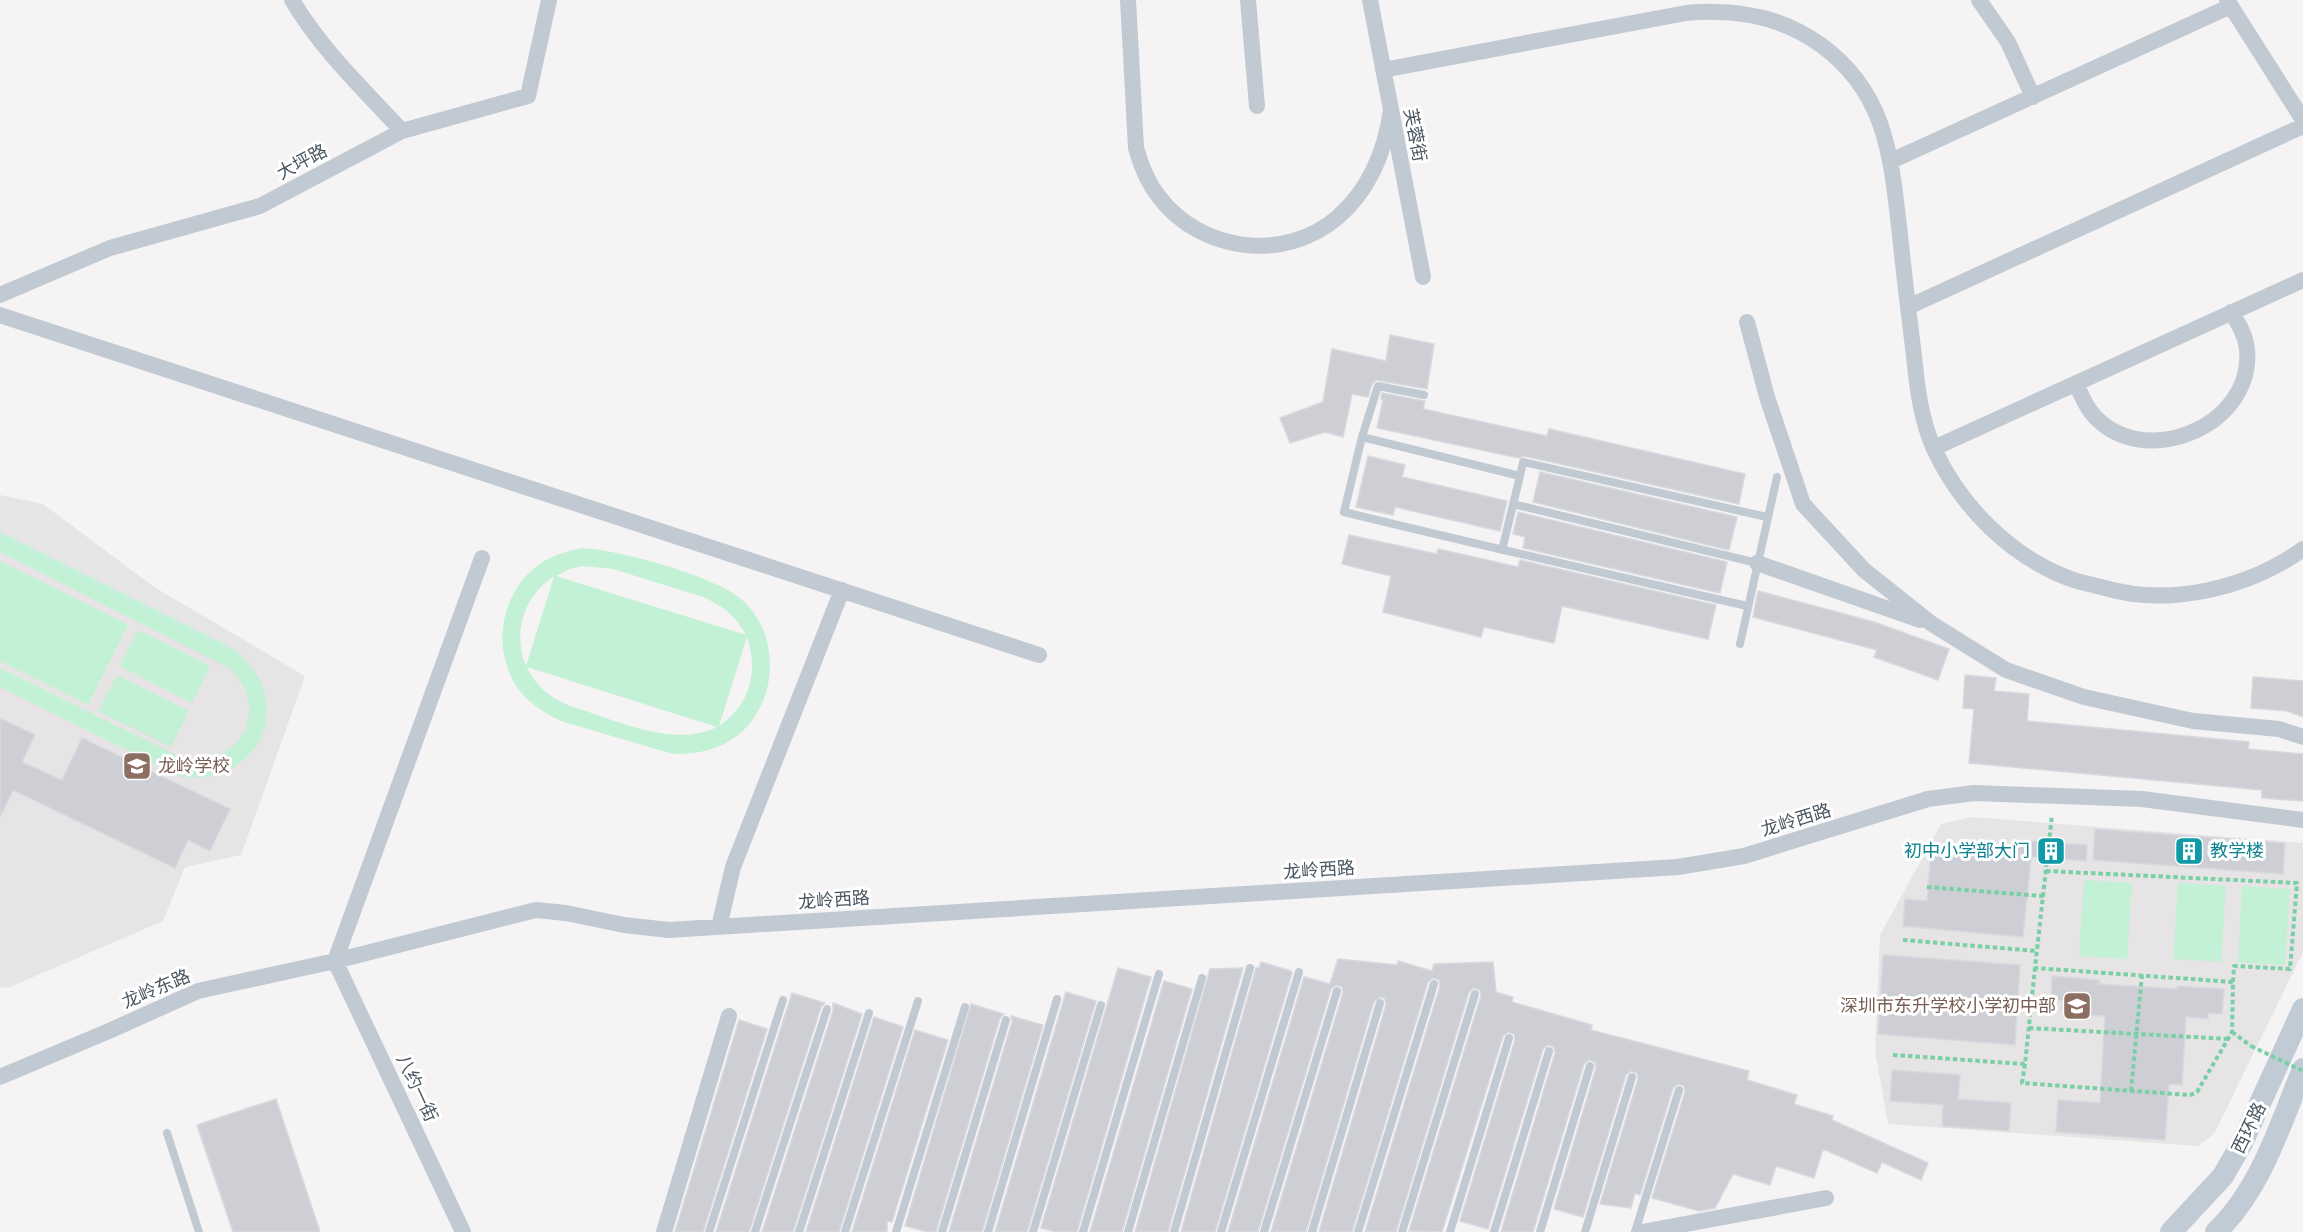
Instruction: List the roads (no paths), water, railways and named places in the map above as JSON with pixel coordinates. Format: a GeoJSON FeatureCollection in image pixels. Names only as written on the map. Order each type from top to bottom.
{"type":"FeatureCollection","features":[{"type":"Feature","properties":{"kind":"main road","name":"西环路"},"geometry":{"type":"LineString","coordinates":[[2171,1232],[2223,1176],[2242,1143],[2303,1009]]}},
{"type":"Feature","properties":{"kind":"main road","name":"西环路"},"geometry":{"type":"LineString","coordinates":[[2216,1232],[2228,1221],[2263,1167],[2303,1070]]}},
{"type":"Feature","properties":{"kind":"street"},"geometry":{"type":"LineString","coordinates":[[292,0],[331,54],[402,131]]}},
{"type":"Feature","properties":{"kind":"street","name":"大坪路"},"geometry":{"type":"LineString","coordinates":[[0,295],[110,248],[260,206],[402,131],[528,96],[549,0]]}},
{"type":"Feature","properties":{"kind":"street"},"geometry":{"type":"LineString","coordinates":[[1128,0],[1136,148],[1141,166],[1159,197],[1171,211],[1185,222],[1217,239],[1243,245],[1270,246],[1305,237],[1336,219],[1363,190],[1374,171],[1388,131],[1391,110]]}},
{"type":"Feature","properties":{"kind":"street"},"geometry":{"type":"LineString","coordinates":[[1248,0],[1257,106]]}},
{"type":"Feature","properties":{"kind":"street","name":"芙蓉街"},"geometry":{"type":"LineString","coordinates":[[1370,0],[1423,277]]}},
{"type":"Feature","properties":{"kind":"street"},"geometry":{"type":"LineString","coordinates":[[1979,0],[2008,42],[2033,97]]}},
{"type":"Feature","properties":{"kind":"street"},"geometry":{"type":"LineString","coordinates":[[1891,161],[2033,97],[2229,3],[2303,120]]}},
{"type":"Feature","properties":{"kind":"street"},"geometry":{"type":"LineString","coordinates":[[1383,70],[1708,10],[1751,14],[1792,28],[1820,44],[1845,66],[1870,100],[1887,140],[1919,402],[1934,448],[1958,490],[1989,527],[2027,557],[2070,579],[2117,592],[2165,595],[2213,590],[2259,575],[2303,549]]}},
{"type":"Feature","properties":{"kind":"street"},"geometry":{"type":"LineString","coordinates":[[1908,307],[2303,126]]}},
{"type":"Feature","properties":{"kind":"street"},"geometry":{"type":"LineString","coordinates":[[1934,448],[2303,280]]}},
{"type":"Feature","properties":{"kind":"street"},"geometry":{"type":"LineString","coordinates":[[2076,383],[2091,412],[2115,433],[2131,439],[2147,441],[2178,438],[2193,432],[2219,416],[2230,405],[2241,388],[2247,369],[2247,349],[2242,330],[2231,312]]}},
{"type":"Feature","properties":{"kind":"street"},"geometry":{"type":"LineString","coordinates":[[0,315],[1039,655]]}},
{"type":"Feature","properties":{"kind":"street"},"geometry":{"type":"LineString","coordinates":[[1747,322],[1767,397],[1803,504],[1864,570],[1932,624],[2006,670],[2084,697],[2193,721],[2279,729],[2303,737]]}},
{"type":"Feature","properties":{"kind":"street"},"geometry":{"type":"LineString","coordinates":[[335,961],[482,558]]}},
{"type":"Feature","properties":{"kind":"street"},"geometry":{"type":"LineString","coordinates":[[1757,562],[1932,624]]}},
{"type":"Feature","properties":{"kind":"street"},"geometry":{"type":"LineString","coordinates":[[719,927],[733,867],[842,590]]}},
{"type":"Feature","properties":{"kind":"street","name":"龙岭西路"},"geometry":{"type":"LineString","coordinates":[[335,961],[536,910],[566,913],[624,926],[669,930],[1678,867],[1744,856],[1928,799],[1974,793],[2142,799],[2303,820]]}},
{"type":"Feature","properties":{"kind":"street","name":"龙岭东路"},"geometry":{"type":"LineString","coordinates":[[0,1077],[198,991],[335,961]]}},
{"type":"Feature","properties":{"kind":"street","name":"八约一街"},"geometry":{"type":"LineString","coordinates":[[335,961],[463,1232]]}},
{"type":"Feature","properties":{"kind":"street"},"geometry":{"type":"LineString","coordinates":[[664,1232],[729,1016]]}},
{"type":"Feature","properties":{"kind":"street"},"geometry":{"type":"LineString","coordinates":[[1642,1232],[1826,1198]]}},
{"type":"Feature","properties":{"kind":"lane"},"geometry":{"type":"LineString","coordinates":[[1424,395],[1378,386],[1362,437],[1344,512],[1747,606]]}},
{"type":"Feature","properties":{"kind":"lane"},"geometry":{"type":"LineString","coordinates":[[1362,437],[1520,476]]}},
{"type":"Feature","properties":{"kind":"lane"},"geometry":{"type":"LineString","coordinates":[[1502,550],[1523,462],[1767,517]]}},
{"type":"Feature","properties":{"kind":"lane"},"geometry":{"type":"LineString","coordinates":[[1740,644],[1777,477]]}},
{"type":"Feature","properties":{"kind":"lane"},"geometry":{"type":"LineString","coordinates":[[1513,504],[1757,562]]}},
{"type":"Feature","properties":{"kind":"lane"},"geometry":{"type":"LineString","coordinates":[[1174,1232],[1251,968]]}},
{"type":"Feature","properties":{"kind":"lane"},"geometry":{"type":"LineString","coordinates":[[1221,1232],[1299,972]]}},
{"type":"Feature","properties":{"kind":"lane"},"geometry":{"type":"LineString","coordinates":[[1083,1232],[1159,974]]}},
{"type":"Feature","properties":{"kind":"lane"},"geometry":{"type":"LineString","coordinates":[[1128,1232],[1202,978]]}},
{"type":"Feature","properties":{"kind":"lane"},"geometry":{"type":"LineString","coordinates":[[1358,1232],[1434,984]]}},
{"type":"Feature","properties":{"kind":"lane"},"geometry":{"type":"LineString","coordinates":[[1264,1232],[1337,991]]}},
{"type":"Feature","properties":{"kind":"lane"},"geometry":{"type":"LineString","coordinates":[[1402,1232],[1475,994]]}},
{"type":"Feature","properties":{"kind":"lane"},"geometry":{"type":"LineString","coordinates":[[988,1232],[1057,999]]}},
{"type":"Feature","properties":{"kind":"lane"},"geometry":{"type":"LineString","coordinates":[[709,1232],[783,1000]]}},
{"type":"Feature","properties":{"kind":"lane"},"geometry":{"type":"LineString","coordinates":[[845,1232],[918,1001]]}},
{"type":"Feature","properties":{"kind":"lane"},"geometry":{"type":"LineString","coordinates":[[1312,1232],[1380,1003]]}},
{"type":"Feature","properties":{"kind":"lane"},"geometry":{"type":"LineString","coordinates":[[1034,1232],[1101,1005]]}},
{"type":"Feature","properties":{"kind":"lane"},"geometry":{"type":"LineString","coordinates":[[896,1232],[965,1007]]}},
{"type":"Feature","properties":{"kind":"lane"},"geometry":{"type":"LineString","coordinates":[[754,1232],[827,1009]]}},
{"type":"Feature","properties":{"kind":"lane"},"geometry":{"type":"LineString","coordinates":[[799,1232],[869,1013]]}},
{"type":"Feature","properties":{"kind":"lane"},"geometry":{"type":"LineString","coordinates":[[942,1232],[1006,1020]]}},
{"type":"Feature","properties":{"kind":"lane"},"geometry":{"type":"LineString","coordinates":[[1450,1232],[1509,1038]]}},
{"type":"Feature","properties":{"kind":"lane"},"geometry":{"type":"LineString","coordinates":[[1494,1232],[1549,1051]]}},
{"type":"Feature","properties":{"kind":"lane"},"geometry":{"type":"LineString","coordinates":[[1540,1232],[1590,1066]]}},
{"type":"Feature","properties":{"kind":"lane"},"geometry":{"type":"LineString","coordinates":[[1585,1232],[1632,1077]]}},
{"type":"Feature","properties":{"kind":"lane"},"geometry":{"type":"LineString","coordinates":[[1635,1232],[1678,1090]]}},
{"type":"Feature","properties":{"kind":"lane"},"geometry":{"type":"LineString","coordinates":[[167,1133],[199,1232]]}},
{"type":"Feature","properties":{"kind":"place","name":"龙岭学校"},"geometry":{"type":"Point","coordinates":[137,766]}},
{"type":"Feature","properties":{"kind":"place","name":"初中小学部大门"},"geometry":{"type":"Point","coordinates":[2051,851]}},
{"type":"Feature","properties":{"kind":"place","name":"教学楼"},"geometry":{"type":"Point","coordinates":[2189,851]}},
{"type":"Feature","properties":{"kind":"place","name":"深圳市东升学校小学初中部"},"geometry":{"type":"Point","coordinates":[2077,1006]}}]}
